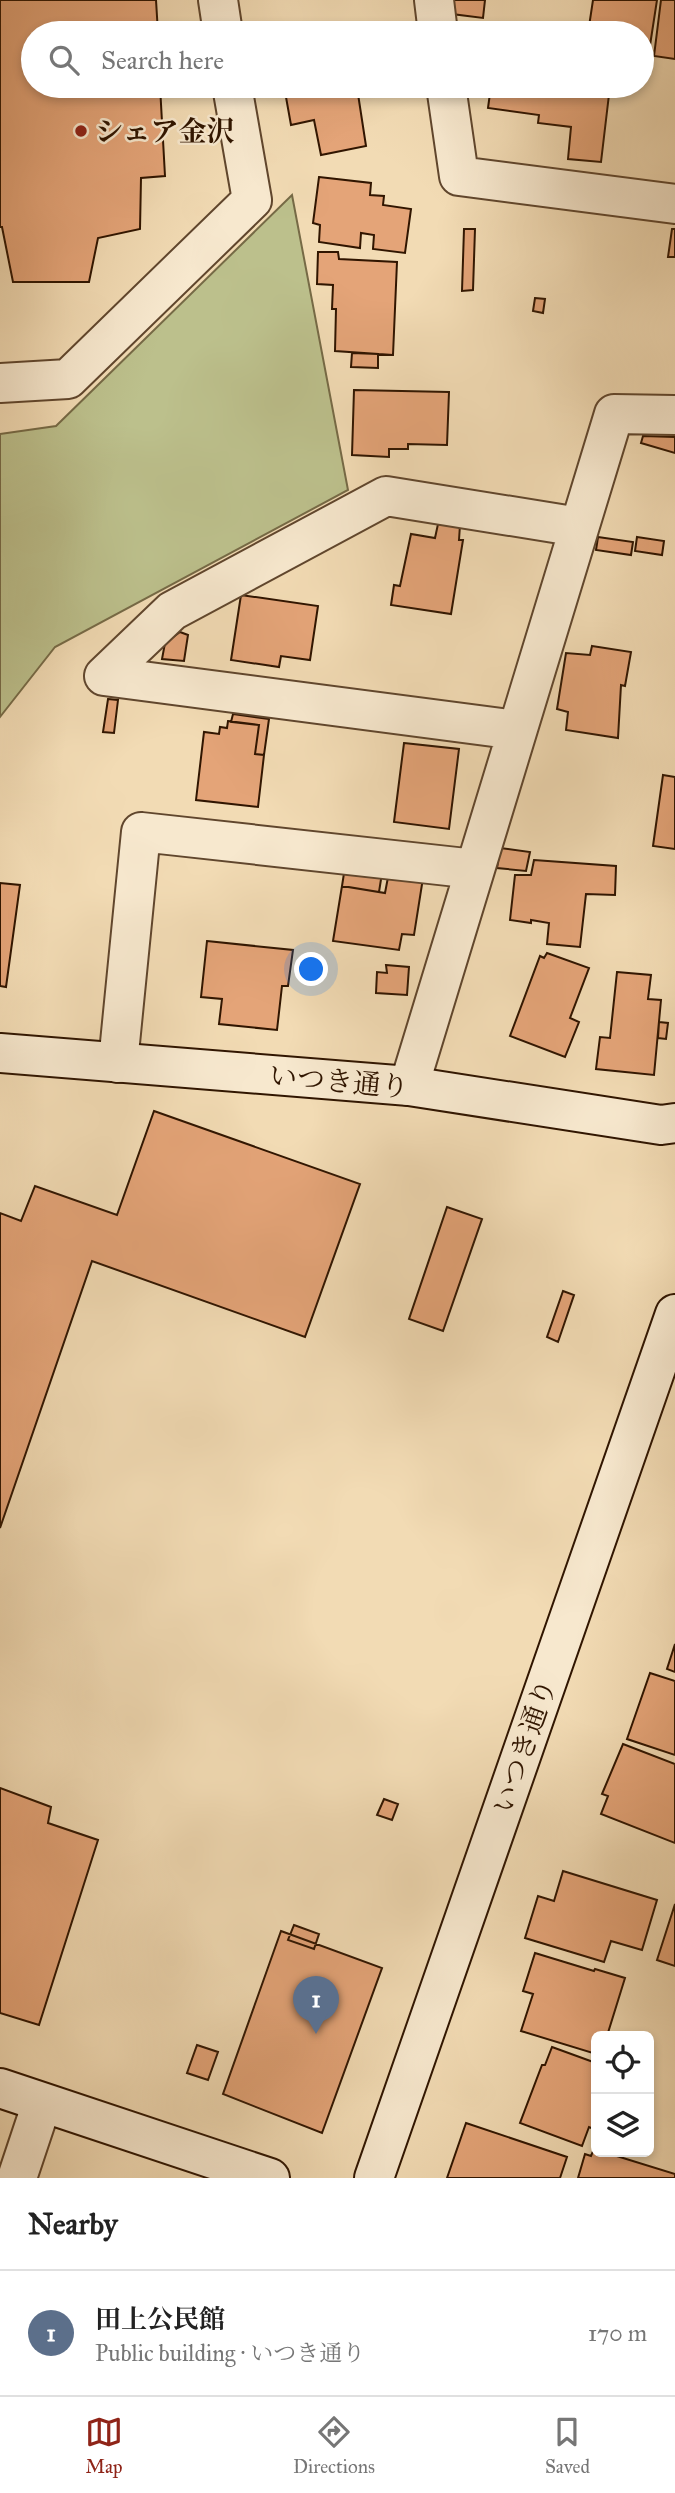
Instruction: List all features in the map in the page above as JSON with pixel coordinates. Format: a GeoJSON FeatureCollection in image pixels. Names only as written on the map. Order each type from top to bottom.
{"type":"FeatureCollection","features":[{"type":"Feature","properties":{"kind":"street"},"geometry":{"type":"LineString","coordinates":[[218,0],[221,21]]}},
{"type":"Feature","properties":{"kind":"street"},"geometry":{"type":"LineString","coordinates":[[434,0],[437,21]]}},
{"type":"Feature","properties":{"kind":"street"},"geometry":{"type":"LineString","coordinates":[[0,383],[68,379],[252,200],[234,98]]}},
{"type":"Feature","properties":{"kind":"street"},"geometry":{"type":"LineString","coordinates":[[448,98],[459,176],[675,204]]}},
{"type":"Feature","properties":{"kind":"street"},"geometry":{"type":"LineString","coordinates":[[409,1086],[614,414],[675,415]]}},
{"type":"Feature","properties":{"kind":"street"},"geometry":{"type":"LineString","coordinates":[[517,730],[104,676],[172,611],[386,496],[579,527]]}},
{"type":"Feature","properties":{"kind":"street"},"geometry":{"type":"LineString","coordinates":[[118,1063],[141,832],[475,869]]}},
{"type":"Feature","properties":{"kind":"street","name":"いつき通り"},"geometry":{"type":"LineString","coordinates":[[0,1053],[409,1086],[661,1125],[675,1123]]}},
{"type":"Feature","properties":{"kind":"street","name":"いつき通り"},"geometry":{"type":"LineString","coordinates":[[374,2178],[675,1314]]}},
{"type":"Feature","properties":{"kind":"street"},"geometry":{"type":"LineString","coordinates":[[0,2088],[270,2178]]}},
{"type":"Feature","properties":{"kind":"street"},"geometry":{"type":"LineString","coordinates":[[17,2178],[42,2103]]}},
{"type":"Feature","properties":{"kind":"green space"},"geometry":{"type":"Polygon","coordinates":[[[292,195],[348,490],[55,647],[0,717],[0,434],[56,426],[292,195]]]}},
{"type":"Feature","properties":{"kind":"building","name":"シェア金沢"},"geometry":{"type":"Polygon","coordinates":[[[0,0],[156,0],[157,21],[21,21],[21,98],[161,98],[165,176],[141,178],[140,229],[98,238],[89,282],[13,282],[0,227],[0,0]]]}},
{"type":"Feature","properties":{"kind":"building"},"geometry":{"type":"Polygon","coordinates":[[[452,0],[485,0],[483,18],[452,14],[452,0]]]}},
{"type":"Feature","properties":{"kind":"building"},"geometry":{"type":"Polygon","coordinates":[[[593,0],[657,0],[654,21],[590,21],[593,0]]]}},
{"type":"Feature","properties":{"kind":"building"},"geometry":{"type":"Polygon","coordinates":[[[661,0],[675,0],[675,59],[654,56],[661,0]]]}},
{"type":"Feature","properties":{"kind":"building"},"geometry":{"type":"Polygon","coordinates":[[[286,98],[359,98],[366,146],[321,155],[314,120],[291,125],[286,98]]]}},
{"type":"Feature","properties":{"kind":"building"},"geometry":{"type":"Polygon","coordinates":[[[489,98],[609,98],[601,162],[568,159],[571,127],[538,123],[539,115],[488,108],[489,98]]]}},
{"type":"Feature","properties":{"kind":"building"},"geometry":{"type":"Polygon","coordinates":[[[319,177],[371,183],[370,195],[384,196],[383,205],[411,209],[405,253],[373,249],[374,235],[361,233],[360,248],[319,242],[320,225],[313,223],[319,177]]]}},
{"type":"Feature","properties":{"kind":"building"},"geometry":{"type":"Polygon","coordinates":[[[464,229],[475,229],[473,290],[462,291],[464,229]]]}},
{"type":"Feature","properties":{"kind":"building"},"geometry":{"type":"Polygon","coordinates":[[[672,229],[675,229],[675,257],[668,257],[672,229]]]}},
{"type":"Feature","properties":{"kind":"building"},"geometry":{"type":"Polygon","coordinates":[[[318,252],[338,252],[339,259],[397,262],[393,355],[335,351],[336,309],[332,309],[333,285],[317,284],[318,252]]]}},
{"type":"Feature","properties":{"kind":"building"},"geometry":{"type":"Polygon","coordinates":[[[535,298],[545,299],[543,313],[533,311],[535,298]]]}},
{"type":"Feature","properties":{"kind":"building"},"geometry":{"type":"Polygon","coordinates":[[[352,353],[378,354],[378,368],[351,367],[352,353]]]}},
{"type":"Feature","properties":{"kind":"building"},"geometry":{"type":"Polygon","coordinates":[[[354,390],[449,392],[447,445],[408,444],[408,449],[389,449],[389,457],[352,455],[354,390]]]}},
{"type":"Feature","properties":{"kind":"building"},"geometry":{"type":"Polygon","coordinates":[[[643,436],[675,437],[675,453],[641,443],[643,436]]]}},
{"type":"Feature","properties":{"kind":"building"},"geometry":{"type":"Polygon","coordinates":[[[438,524],[460,525],[459,540],[463,540],[451,614],[391,605],[394,585],[400,586],[411,534],[435,538],[438,524]]]}},
{"type":"Feature","properties":{"kind":"building"},"geometry":{"type":"Polygon","coordinates":[[[598,537],[633,542],[631,555],[596,550],[598,537]]]}},
{"type":"Feature","properties":{"kind":"building"},"geometry":{"type":"Polygon","coordinates":[[[637,537],[664,541],[662,555],[635,551],[637,537]]]}},
{"type":"Feature","properties":{"kind":"building"},"geometry":{"type":"Polygon","coordinates":[[[241,595],[318,606],[310,660],[281,656],[279,667],[231,660],[241,595]]]}},
{"type":"Feature","properties":{"kind":"building"},"geometry":{"type":"Polygon","coordinates":[[[180,632],[188,635],[184,661],[162,659],[165,643],[180,632]]]}},
{"type":"Feature","properties":{"kind":"building"},"geometry":{"type":"Polygon","coordinates":[[[592,646],[631,652],[625,686],[621,685],[618,738],[566,730],[568,712],[557,709],[566,653],[590,655],[592,646]]]}},
{"type":"Feature","properties":{"kind":"building"},"geometry":{"type":"Polygon","coordinates":[[[108,699],[118,700],[114,733],[103,732],[108,699]]]}},
{"type":"Feature","properties":{"kind":"building"},"geometry":{"type":"Polygon","coordinates":[[[233,714],[269,719],[264,755],[255,754],[259,725],[231,722],[233,714]]]}},
{"type":"Feature","properties":{"kind":"building"},"geometry":{"type":"Polygon","coordinates":[[[228,721],[259,725],[255,754],[264,755],[258,807],[196,800],[204,732],[219,734],[220,727],[227,728],[228,721]]]}},
{"type":"Feature","properties":{"kind":"building"},"geometry":{"type":"Polygon","coordinates":[[[404,743],[459,749],[449,829],[394,822],[404,743]]]}},
{"type":"Feature","properties":{"kind":"building"},"geometry":{"type":"Polygon","coordinates":[[[663,775],[675,777],[675,849],[653,846],[663,775]]]}},
{"type":"Feature","properties":{"kind":"building"},"geometry":{"type":"Polygon","coordinates":[[[500,848],[530,852],[526,871],[497,868],[500,848]]]}},
{"type":"Feature","properties":{"kind":"building"},"geometry":{"type":"Polygon","coordinates":[[[534,860],[616,866],[615,895],[586,894],[580,947],[547,944],[549,923],[510,920],[515,875],[531,875],[534,860]]]}},
{"type":"Feature","properties":{"kind":"building"},"geometry":{"type":"Polygon","coordinates":[[[345,867],[382,873],[379,892],[342,886],[345,867]]]}},
{"type":"Feature","properties":{"kind":"building"},"geometry":{"type":"Polygon","coordinates":[[[389,872],[423,878],[414,935],[402,934],[399,950],[333,941],[342,886],[385,893],[389,872]]]}},
{"type":"Feature","properties":{"kind":"building"},"geometry":{"type":"Polygon","coordinates":[[[0,883],[20,885],[6,987],[0,986],[0,883]]]}},
{"type":"Feature","properties":{"kind":"building"},"geometry":{"type":"Polygon","coordinates":[[[207,941],[293,950],[288,986],[282,986],[277,1030],[219,1024],[222,999],[201,997],[207,941]]]}},
{"type":"Feature","properties":{"kind":"building"},"geometry":{"type":"Polygon","coordinates":[[[547,953],[589,968],[570,1018],[579,1022],[565,1057],[510,1036],[540,956],[544,958],[547,953]]]}},
{"type":"Feature","properties":{"kind":"building"},"geometry":{"type":"Polygon","coordinates":[[[386,965],[409,967],[407,995],[376,993],[377,972],[387,973],[386,965]]]}},
{"type":"Feature","properties":{"kind":"building"},"geometry":{"type":"Polygon","coordinates":[[[617,972],[651,975],[648,999],[661,1000],[654,1075],[596,1069],[600,1037],[610,1038],[617,972]]]}},
{"type":"Feature","properties":{"kind":"building"},"geometry":{"type":"Polygon","coordinates":[[[659,1022],[668,1023],[666,1039],[658,1038],[659,1022]]]}},
{"type":"Feature","properties":{"kind":"building"},"geometry":{"type":"Polygon","coordinates":[[[154,1111],[360,1184],[305,1337],[92,1261],[0,1528],[0,1213],[21,1221],[35,1186],[117,1215],[154,1111]]]}},
{"type":"Feature","properties":{"kind":"building"},"geometry":{"type":"Polygon","coordinates":[[[447,1207],[482,1219],[443,1331],[409,1319],[447,1207]]]}},
{"type":"Feature","properties":{"kind":"building"},"geometry":{"type":"Polygon","coordinates":[[[563,1291],[574,1295],[558,1342],[547,1337],[563,1291]]]}},
{"type":"Feature","properties":{"kind":"building"},"geometry":{"type":"Polygon","coordinates":[[[675,1644],[675,1672],[667,1669],[675,1644]]]}},
{"type":"Feature","properties":{"kind":"building"},"geometry":{"type":"Polygon","coordinates":[[[650,1673],[675,1681],[675,1755],[627,1739],[650,1673]]]}},
{"type":"Feature","properties":{"kind":"building"},"geometry":{"type":"Polygon","coordinates":[[[623,1744],[675,1764],[675,1843],[601,1814],[608,1796],[602,1794],[623,1744]]]}},
{"type":"Feature","properties":{"kind":"building"},"geometry":{"type":"Polygon","coordinates":[[[0,1788],[51,1807],[48,1823],[98,1840],[39,2025],[0,2013],[0,1788]]]}},
{"type":"Feature","properties":{"kind":"building"},"geometry":{"type":"Polygon","coordinates":[[[384,1799],[398,1804],[392,1820],[377,1815],[384,1799]]]}},
{"type":"Feature","properties":{"kind":"building"},"geometry":{"type":"Polygon","coordinates":[[[563,1871],[657,1900],[642,1950],[611,1941],[604,1962],[525,1938],[538,1896],[554,1901],[563,1871]]]}},
{"type":"Feature","properties":{"kind":"building"},"geometry":{"type":"Polygon","coordinates":[[[675,1904],[675,1966],[657,1960],[675,1904]]]}},
{"type":"Feature","properties":{"kind":"building"},"geometry":{"type":"Polygon","coordinates":[[[294,1925],[319,1934],[314,1949],[288,1940],[294,1925]]]}},
{"type":"Feature","properties":{"kind":"building"},"geometry":{"type":"Polygon","coordinates":[[[281,1931],[382,1968],[322,2133],[223,2094],[281,1931]]]}},
{"type":"Feature","properties":{"kind":"building"},"geometry":{"type":"Polygon","coordinates":[[[535,1953],[625,1978],[609,2031],[591,2031],[591,2052],[521,2031],[533,1994],[523,1991],[535,1953]]]}},
{"type":"Feature","properties":{"kind":"building"},"geometry":{"type":"Polygon","coordinates":[[[197,2045],[218,2052],[208,2080],[187,2073],[197,2045]]]}},
{"type":"Feature","properties":{"kind":"building"},"geometry":{"type":"Polygon","coordinates":[[[552,2047],[591,2061],[591,2128],[589,2127],[582,2146],[520,2123],[542,2065],[545,2065],[552,2047]]]}},
{"type":"Feature","properties":{"kind":"building"},"geometry":{"type":"Polygon","coordinates":[[[466,2123],[567,2157],[560,2178],[447,2178],[466,2123]]]}},
{"type":"Feature","properties":{"kind":"building"},"geometry":{"type":"Polygon","coordinates":[[[585,2154],[591,2157],[620,2157],[675,2174],[675,2178],[578,2178],[585,2154]]]}},
{"type":"Feature","properties":{"kind":"place","name":"シェア金沢"},"geometry":{"type":"Point","coordinates":[81,131]}},
{"type":"Feature","properties":{"kind":"place","name":"田上公民館"},"geometry":{"type":"Point","coordinates":[316,2034]}}]}
